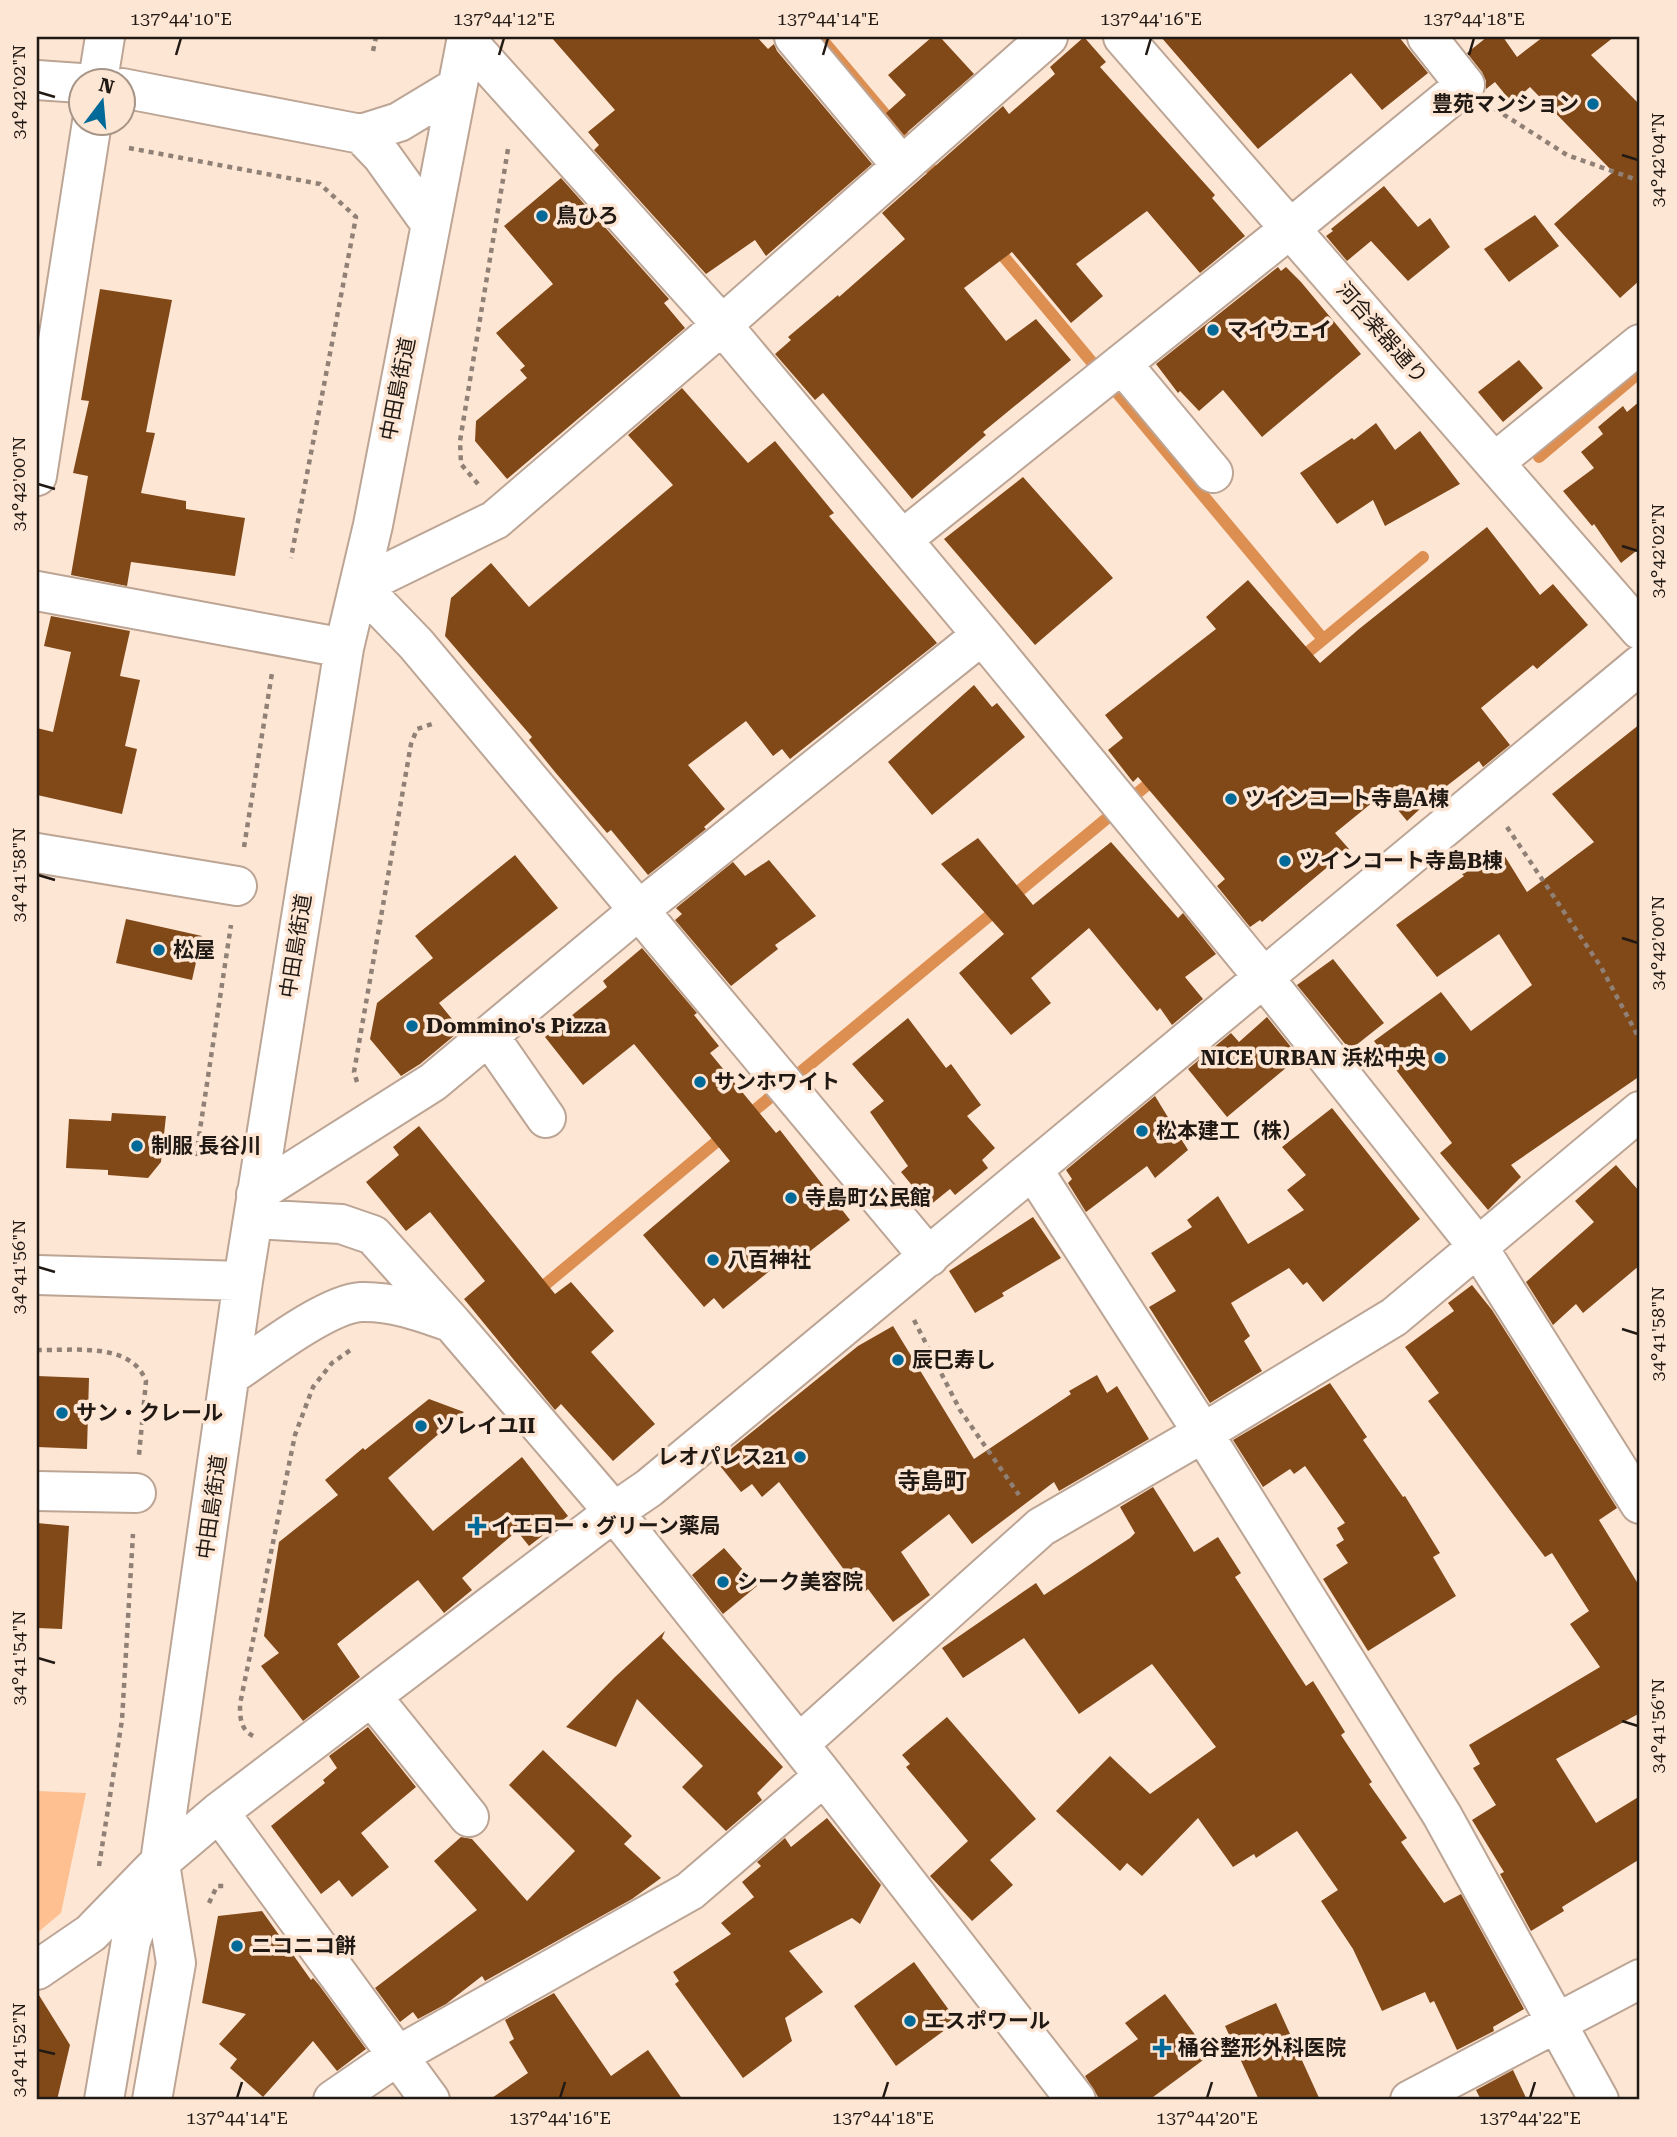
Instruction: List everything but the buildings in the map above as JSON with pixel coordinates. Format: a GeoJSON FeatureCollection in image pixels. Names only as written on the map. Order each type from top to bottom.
{"type":"FeatureCollection","features":[{"type":"Feature","properties":{"kind":"street"},"geometry":{"type":"LineString","coordinates":[[101,66],[105,37]]}},
{"type":"Feature","properties":{"kind":"street"},"geometry":{"type":"LineString","coordinates":[[794,37],[913,157]]}},
{"type":"Feature","properties":{"kind":"street"},"geometry":{"type":"LineString","coordinates":[[929,1257],[416,644],[360,586],[495,520],[722,325],[1048,37]]}},
{"type":"Feature","properties":{"kind":"street","name":"河合楽器通り"},"geometry":{"type":"LineString","coordinates":[[1123,37],[1640,630]]}},
{"type":"Feature","properties":{"kind":"street"},"geometry":{"type":"LineString","coordinates":[[903,539],[1465,85],[1427,37]]}},
{"type":"Feature","properties":{"kind":"street"},"geometry":{"type":"LineString","coordinates":[[467,39],[722,325],[903,539],[1264,978],[1478,1247],[1640,1504]]}},
{"type":"Feature","properties":{"kind":"street","name":"中田島街道"},"geometry":{"type":"LineString","coordinates":[[104,2100],[131,1941],[160,1862],[243,1281],[344,648],[360,586],[467,39]]}},
{"type":"Feature","properties":{"kind":"street"},"geometry":{"type":"LineString","coordinates":[[37,80],[66,82]]}},
{"type":"Feature","properties":{"kind":"street"},"geometry":{"type":"LineString","coordinates":[[136,91],[361,134],[400,122],[457,87]]}},
{"type":"Feature","properties":{"kind":"street"},"geometry":{"type":"LineString","coordinates":[[361,134],[382,156],[430,223]]}},
{"type":"Feature","properties":{"kind":"street"},"geometry":{"type":"LineString","coordinates":[[37,476],[90,136]]}},
{"type":"Feature","properties":{"kind":"street"},"geometry":{"type":"LineString","coordinates":[[1495,462],[1640,344]]}},
{"type":"Feature","properties":{"kind":"street"},"geometry":{"type":"LineString","coordinates":[[1120,365],[1213,473]]}},
{"type":"Feature","properties":{"kind":"street"},"geometry":{"type":"LineString","coordinates":[[37,591],[344,648]]}},
{"type":"Feature","properties":{"kind":"street"},"geometry":{"type":"LineString","coordinates":[[255,1206],[433,1082],[639,910],[982,635]]}},
{"type":"Feature","properties":{"kind":"street"},"geometry":{"type":"LineString","coordinates":[[37,1970],[91,1933],[160,1862],[219,1812],[649,1488],[1640,665]]}},
{"type":"Feature","properties":{"kind":"street"},"geometry":{"type":"LineString","coordinates":[[37,853],[237,886]]}},
{"type":"Feature","properties":{"kind":"street"},"geometry":{"type":"LineString","coordinates":[[489,1037],[546,1118]]}},
{"type":"Feature","properties":{"kind":"street"},"geometry":{"type":"LineString","coordinates":[[799,1744],[1041,1527],[1394,1317],[1640,1111]]}},
{"type":"Feature","properties":{"kind":"street"},"geometry":{"type":"LineString","coordinates":[[1033,1170],[1442,1815],[1599,2100]]}},
{"type":"Feature","properties":{"kind":"street"},"geometry":{"type":"LineString","coordinates":[[255,1206],[341,1224],[373,1235],[614,1512],[799,1744],[1076,2100]]}},
{"type":"Feature","properties":{"kind":"street"},"geometry":{"type":"LineString","coordinates":[[37,1275],[243,1281]]}},
{"type":"Feature","properties":{"kind":"street"},"geometry":{"type":"LineString","coordinates":[[230,1376],[332,1311],[359,1302],[415,1309],[452,1323]]}},
{"type":"Feature","properties":{"kind":"street"},"geometry":{"type":"LineString","coordinates":[[37,1491],[136,1493]]}},
{"type":"Feature","properties":{"kind":"street"},"geometry":{"type":"LineString","coordinates":[[372,1697],[469,1817]]}},
{"type":"Feature","properties":{"kind":"street"},"geometry":{"type":"LineString","coordinates":[[333,2100],[397,2056],[690,1891],[824,1776]]}},
{"type":"Feature","properties":{"kind":"street"},"geometry":{"type":"LineString","coordinates":[[219,1812],[430,2100]]}},
{"type":"Feature","properties":{"kind":"street","name":"中田島街道"},"geometry":{"type":"LineString","coordinates":[[152,2100],[176,1963],[160,1862]]}},
{"type":"Feature","properties":{"kind":"street"},"geometry":{"type":"LineString","coordinates":[[1409,2100],[1640,1979]]}},
{"type":"Feature","properties":{"kind":"path"},"geometry":{"type":"LineString","coordinates":[[373,51],[376,37]]}},
{"type":"Feature","properties":{"kind":"path"},"geometry":{"type":"LineString","coordinates":[[1465,85],[1472,94],[1567,155],[1640,181]]}},
{"type":"Feature","properties":{"kind":"path"},"geometry":{"type":"LineString","coordinates":[[486,491],[461,464],[460,441],[509,146]]}},
{"type":"Feature","properties":{"kind":"path"},"geometry":{"type":"LineString","coordinates":[[122,147],[320,184],[356,217],[291,558]]}},
{"type":"Feature","properties":{"kind":"path"},"geometry":{"type":"LineString","coordinates":[[361,1088],[354,1072],[411,744],[418,729],[438,722]]}},
{"type":"Feature","properties":{"kind":"path"},"geometry":{"type":"LineString","coordinates":[[1484,795],[1601,967],[1640,1040]]}},
{"type":"Feature","properties":{"kind":"path"},"geometry":{"type":"LineString","coordinates":[[897,1284],[960,1410],[1041,1527]]}},
{"type":"Feature","properties":{"kind":"path"},"geometry":{"type":"LineString","coordinates":[[261,1741],[247,1733],[240,1720],[240,1704],[295,1435],[313,1387],[332,1363],[354,1347]]}},
{"type":"Feature","properties":{"kind":"path"},"geometry":{"type":"LineString","coordinates":[[37,1350],[107,1352],[127,1358],[143,1371],[146,1381],[122,1720],[97,1875]]}},
{"type":"Feature","properties":{"kind":"shaded area"},"geometry":{"type":"Polygon","coordinates":[[[37,1791],[86,1793],[61,1913],[37,1933],[37,1791]]]}},
{"type":"Feature","properties":{"kind":"waterway"},"geometry":{"type":"LineString","coordinates":[[820,37],[942,182]]}},
{"type":"Feature","properties":{"kind":"waterway"},"geometry":{"type":"LineString","coordinates":[[994,245],[1323,639]]}},
{"type":"Feature","properties":{"kind":"waterway"},"geometry":{"type":"LineString","coordinates":[[1539,457],[1640,372]]}},
{"type":"Feature","properties":{"kind":"waterway"},"geometry":{"type":"LineString","coordinates":[[1296,662],[1423,557]]}},
{"type":"Feature","properties":{"kind":"waterway"},"geometry":{"type":"LineString","coordinates":[[744,1119],[1158,776]]}},
{"type":"Feature","properties":{"kind":"waterway"},"geometry":{"type":"LineString","coordinates":[[534,1294],[727,1133]]}},
{"type":"Feature","properties":{"kind":"place","name":"豊苑マンション"},"geometry":{"type":"Point","coordinates":[1593,104]}},
{"type":"Feature","properties":{"kind":"place","name":"鳥ひろ"},"geometry":{"type":"Point","coordinates":[542,216]}},
{"type":"Feature","properties":{"kind":"place","name":"マイウェイ"},"geometry":{"type":"Point","coordinates":[1213,330]}},
{"type":"Feature","properties":{"kind":"place","name":"ツインコート寺島A棟"},"geometry":{"type":"Point","coordinates":[1231,799]}},
{"type":"Feature","properties":{"kind":"place","name":"ツインコート寺島B棟"},"geometry":{"type":"Point","coordinates":[1285,861]}},
{"type":"Feature","properties":{"kind":"place","name":"松屋"},"geometry":{"type":"Point","coordinates":[159,950]}},
{"type":"Feature","properties":{"kind":"place","name":"Dommino's Pizza"},"geometry":{"type":"Point","coordinates":[412,1026]}},
{"type":"Feature","properties":{"kind":"place","name":"NICE URBAN 浜松中央"},"geometry":{"type":"Point","coordinates":[1440,1058]}},
{"type":"Feature","properties":{"kind":"place","name":"サンホワイト"},"geometry":{"type":"Point","coordinates":[700,1082]}},
{"type":"Feature","properties":{"kind":"place","name":"松本建工（株）"},"geometry":{"type":"Point","coordinates":[1142,1131]}},
{"type":"Feature","properties":{"kind":"place","name":"制服 長谷川"},"geometry":{"type":"Point","coordinates":[137,1146]}},
{"type":"Feature","properties":{"kind":"place","name":"寺島町公民館"},"geometry":{"type":"Point","coordinates":[791,1198]}},
{"type":"Feature","properties":{"kind":"place","name":"八百神社"},"geometry":{"type":"Point","coordinates":[713,1260]}},
{"type":"Feature","properties":{"kind":"place","name":"辰巳寿し"},"geometry":{"type":"Point","coordinates":[898,1360]}},
{"type":"Feature","properties":{"kind":"place","name":"サン・クレール"},"geometry":{"type":"Point","coordinates":[62,1413]}},
{"type":"Feature","properties":{"kind":"place","name":"ソレイユII"},"geometry":{"type":"Point","coordinates":[421,1426]}},
{"type":"Feature","properties":{"kind":"place","name":"レオパレス21"},"geometry":{"type":"Point","coordinates":[800,1457]}},
{"type":"Feature","properties":{"kind":"place","name":"イエロー・グリーン薬局"},"geometry":{"type":"Point","coordinates":[477,1526]}},
{"type":"Feature","properties":{"kind":"place","name":"シーク美容院"},"geometry":{"type":"Point","coordinates":[723,1582]}},
{"type":"Feature","properties":{"kind":"place","name":"ニコニコ餅"},"geometry":{"type":"Point","coordinates":[237,1946]}},
{"type":"Feature","properties":{"kind":"place","name":"エスポワール"},"geometry":{"type":"Point","coordinates":[910,2021]}},
{"type":"Feature","properties":{"kind":"place","name":"桶谷整形外科医院"},"geometry":{"type":"Point","coordinates":[1162,2048]}},
{"type":"Feature","properties":{"kind":"district","name":"寺島町"},"geometry":{"type":"Point","coordinates":[932,1481]}}]}
